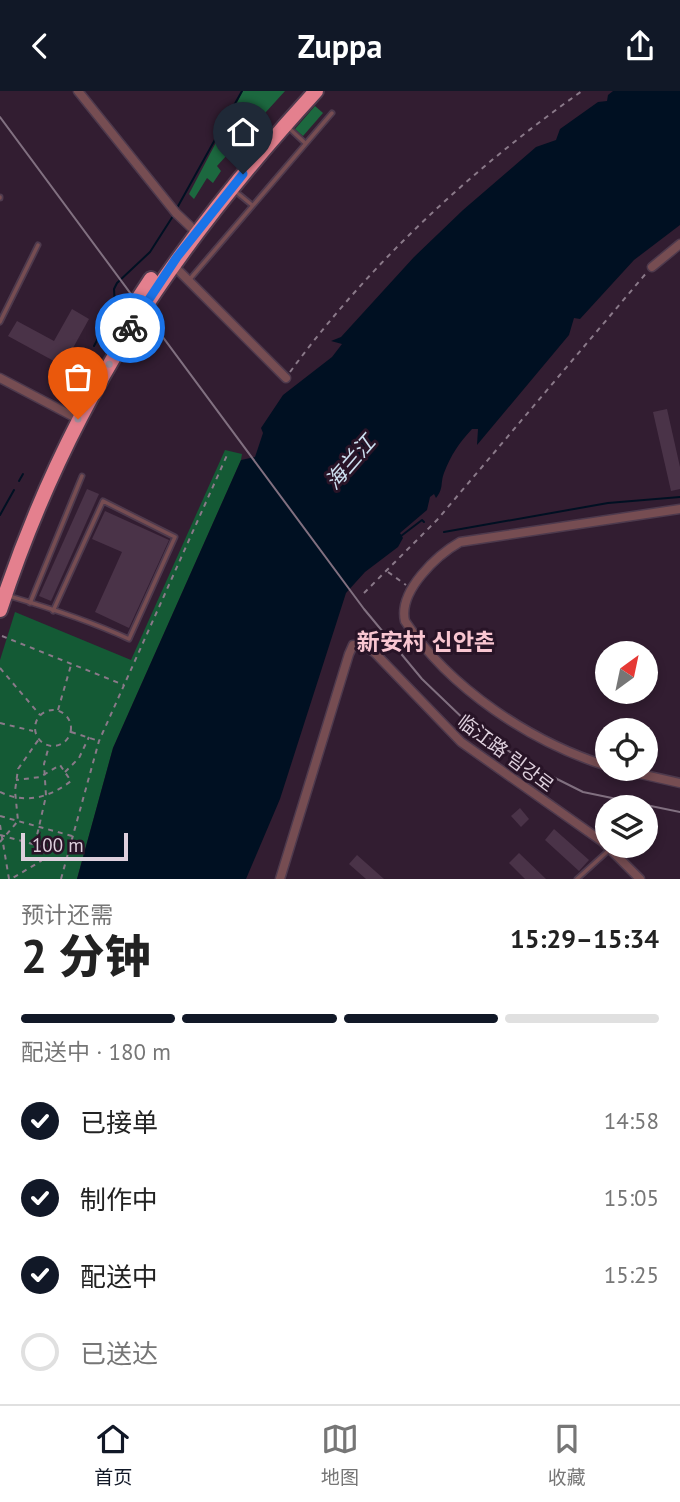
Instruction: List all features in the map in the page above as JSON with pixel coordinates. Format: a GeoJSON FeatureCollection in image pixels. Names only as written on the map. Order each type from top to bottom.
{"type":"FeatureCollection","features":[{"type":"Feature","properties":{"kind":"highway"},"geometry":{"type":"LineString","coordinates":[[1,599],[74,417],[136,300],[304,91]]}},
{"type":"Feature","properties":{"kind":"highway"},"geometry":{"type":"LineString","coordinates":[[74,417],[192,229],[316,91]]}},
{"type":"Feature","properties":{"kind":"street"},"geometry":{"type":"LineString","coordinates":[[78,91],[192,229]]}},
{"type":"Feature","properties":{"kind":"street"},"geometry":{"type":"LineString","coordinates":[[652,267],[680,244]]}},
{"type":"Feature","properties":{"kind":"street"},"geometry":{"type":"LineString","coordinates":[[172,264],[286,379]]}},
{"type":"Feature","properties":{"kind":"street"},"geometry":{"type":"LineString","coordinates":[[0,377],[74,417]]}},
{"type":"Feature","properties":{"kind":"street"},"geometry":{"type":"LineString","coordinates":[[595,762],[571,753],[513,721],[462,683],[405,621],[405,609],[412,589],[437,558],[460,542],[680,509]]}},
{"type":"Feature","properties":{"kind":"street","name":"临江路 림강로"},"geometry":{"type":"LineString","coordinates":[[281,879],[351,647],[358,644],[374,652],[461,742],[595,838]]}},
{"type":"Feature","properties":{"kind":"street"},"geometry":{"type":"LineString","coordinates":[[658,778],[680,783]]}},
{"type":"Feature","properties":{"kind":"street","name":"临江路 림강로"},"geometry":{"type":"LineString","coordinates":[[620,858],[640,879]]}},
{"type":"Feature","properties":{"kind":"lane"},"geometry":{"type":"LineString","coordinates":[[189,280],[332,113]]}},
{"type":"Feature","properties":{"kind":"lane"},"geometry":{"type":"LineString","coordinates":[[286,125],[305,144]]}},
{"type":"Feature","properties":{"kind":"lane"},"geometry":{"type":"LineString","coordinates":[[231,188],[252,205]]}},
{"type":"Feature","properties":{"kind":"lane"},"geometry":{"type":"LineString","coordinates":[[0,321],[38,245]]}},
{"type":"Feature","properties":{"kind":"lane"},"geometry":{"type":"LineString","coordinates":[[30,603],[82,476]]}},
{"type":"Feature","properties":{"kind":"lane"},"geometry":{"type":"LineString","coordinates":[[1,599],[30,603],[53,611],[93,622],[129,639],[175,537],[103,501],[53,611]]}},
{"type":"Feature","properties":{"kind":"lane"},"geometry":{"type":"LineString","coordinates":[[577,879],[601,858]]}},
{"type":"Feature","properties":{"kind":"path"},"geometry":{"type":"LineString","coordinates":[[286,379],[332,316],[407,237],[506,147],[582,91]]}},
{"type":"Feature","properties":{"kind":"path"},"geometry":{"type":"LineString","coordinates":[[365,593],[437,520],[652,267]]}},
{"type":"Feature","properties":{"kind":"path"},"geometry":{"type":"LineString","coordinates":[[61,879],[99,741],[228,453]]}},
{"type":"Feature","properties":{"kind":"path"},"geometry":{"type":"LineString","coordinates":[[387,571],[412,589]]}},
{"type":"Feature","properties":{"kind":"path"},"geometry":{"type":"LineString","coordinates":[[2,636],[124,685]]}},
{"type":"Feature","properties":{"kind":"path"},"geometry":{"type":"LineString","coordinates":[[57,711],[71,664]]}},
{"type":"Feature","properties":{"kind":"path"},"geometry":{"type":"LineString","coordinates":[[0,668],[40,715]]}},
{"type":"Feature","properties":{"kind":"path"},"geometry":{"type":"LineString","coordinates":[[57,711],[69,720],[70,732],[64,742],[49,745],[39,739],[35,731],[40,715],[57,711]]}},
{"type":"Feature","properties":{"kind":"path"},"geometry":{"type":"LineString","coordinates":[[0,723],[35,731]]}},
{"type":"Feature","properties":{"kind":"path"},"geometry":{"type":"LineString","coordinates":[[70,732],[99,741]]}},
{"type":"Feature","properties":{"kind":"path"},"geometry":{"type":"LineString","coordinates":[[65,772],[79,758],[89,737]]}},
{"type":"Feature","properties":{"kind":"path"},"geometry":{"type":"LineString","coordinates":[[0,842],[18,821],[16,780],[21,762],[39,739]]}},
{"type":"Feature","properties":{"kind":"path"},"geometry":{"type":"LineString","coordinates":[[35,844],[46,796],[44,761],[49,745]]}},
{"type":"Feature","properties":{"kind":"path"},"geometry":{"type":"LineString","coordinates":[[0,792],[16,798],[46,796],[71,781],[60,765],[45,775],[16,780]]}},
{"type":"Feature","properties":{"kind":"path"},"geometry":{"type":"LineString","coordinates":[[0,816],[72,836]]}},
{"type":"Feature","properties":{"kind":"path"},"geometry":{"type":"LineString","coordinates":[[0,825],[10,879],[44,857],[47,848],[3,836]]}},
{"type":"Feature","properties":{"kind":"green space"},"geometry":{"type":"Polygon","coordinates":[[[243,91],[285,91],[217,166],[221,171],[213,183],[207,178],[194,199],[189,194],[243,91]]]}},
{"type":"Feature","properties":{"kind":"green space"},"geometry":{"type":"Polygon","coordinates":[[[315,106],[323,113],[303,136],[295,129],[315,106]]]}},
{"type":"Feature","properties":{"kind":"green space"},"geometry":{"type":"Polygon","coordinates":[[[225,450],[242,454],[241,460],[113,748],[77,879],[0,879],[0,660],[15,612],[131,660],[225,450]]]}},
{"type":"Feature","properties":{"kind":"water","name":"海兰江"},"geometry":{"type":"Polygon","coordinates":[[[613,91],[680,91],[680,225],[634,260],[580,319],[574,318],[569,335],[477,445],[478,429],[472,429],[459,444],[444,473],[440,491],[436,498],[434,494],[430,497],[427,510],[400,533],[403,538],[398,547],[365,572],[346,593],[280,799],[246,879],[77,879],[113,748],[241,460],[255,457],[263,433],[261,428],[283,395],[332,357],[342,344],[331,341],[341,337],[414,257],[463,210],[536,147],[556,140],[560,129],[598,102],[607,101],[608,95],[613,91]]]}},
{"type":"Feature","properties":{"kind":"building"},"geometry":{"type":"Polygon","coordinates":[[[72,309],[89,319],[63,366],[8,336],[17,321],[54,341],[72,309]]]}},
{"type":"Feature","properties":{"kind":"building"},"geometry":{"type":"Polygon","coordinates":[[[667,409],[680,467],[680,489],[671,491],[653,412],[667,409]]]}},
{"type":"Feature","properties":{"kind":"building"},"geometry":{"type":"Polygon","coordinates":[[[87,489],[99,494],[51,601],[39,596],[87,489]]]}},
{"type":"Feature","properties":{"kind":"building"},"geometry":{"type":"Polygon","coordinates":[[[105,511],[169,540],[129,628],[95,612],[122,552],[92,539],[105,511]]]}},
{"type":"Feature","properties":{"kind":"building"},"geometry":{"type":"Polygon","coordinates":[[[520,808],[529,819],[521,827],[511,816],[520,808]]]}},
{"type":"Feature","properties":{"kind":"building"},"geometry":{"type":"Polygon","coordinates":[[[554,829],[589,860],[579,871],[545,840],[554,829]]]}},
{"type":"Feature","properties":{"kind":"building"},"geometry":{"type":"Polygon","coordinates":[[[519,853],[546,879],[525,879],[509,863],[519,853]]]}},
{"type":"Feature","properties":{"kind":"building"},"geometry":{"type":"Polygon","coordinates":[[[357,855],[384,879],[366,879],[349,864],[357,855]]]}},
{"type":"Feature","properties":{"kind":"waterway"},"geometry":{"type":"LineString","coordinates":[[177,208],[242,91]]}},
{"type":"Feature","properties":{"kind":"waterway"},"geometry":{"type":"LineString","coordinates":[[94,346],[115,306],[114,289],[117,283],[150,252],[173,216]]}},
{"type":"Feature","properties":{"kind":"waterway"},"geometry":{"type":"LineString","coordinates":[[19,481],[23,474]]}},
{"type":"Feature","properties":{"kind":"waterway"},"geometry":{"type":"LineString","coordinates":[[0,515],[14,490]]}},
{"type":"Feature","properties":{"kind":"waterway"},"geometry":{"type":"LineString","coordinates":[[444,532],[608,503],[680,497]]}},
{"type":"Feature","properties":{"kind":"waterway"},"geometry":{"type":"LineString","coordinates":[[401,536],[422,520],[424,522]]}},
{"type":"Feature","properties":{"kind":"railway"},"geometry":{"type":"LineString","coordinates":[[0,117],[364,609],[422,679],[471,726],[533,767],[583,792],[680,812]]}},
{"type":"Feature","properties":{"kind":"way so far"},"geometry":{"type":"LineString","coordinates":[[78,419],[130,328]]}},
{"type":"Feature","properties":{"kind":"district","name":"新安村 신안촌"},"geometry":{"type":"Point","coordinates":[426,641]}},
{"type":"Feature","properties":{"kind":"route"},"geometry":{"type":"LineString","coordinates":[[130,328],[212,209],[243,174]]}}]}
